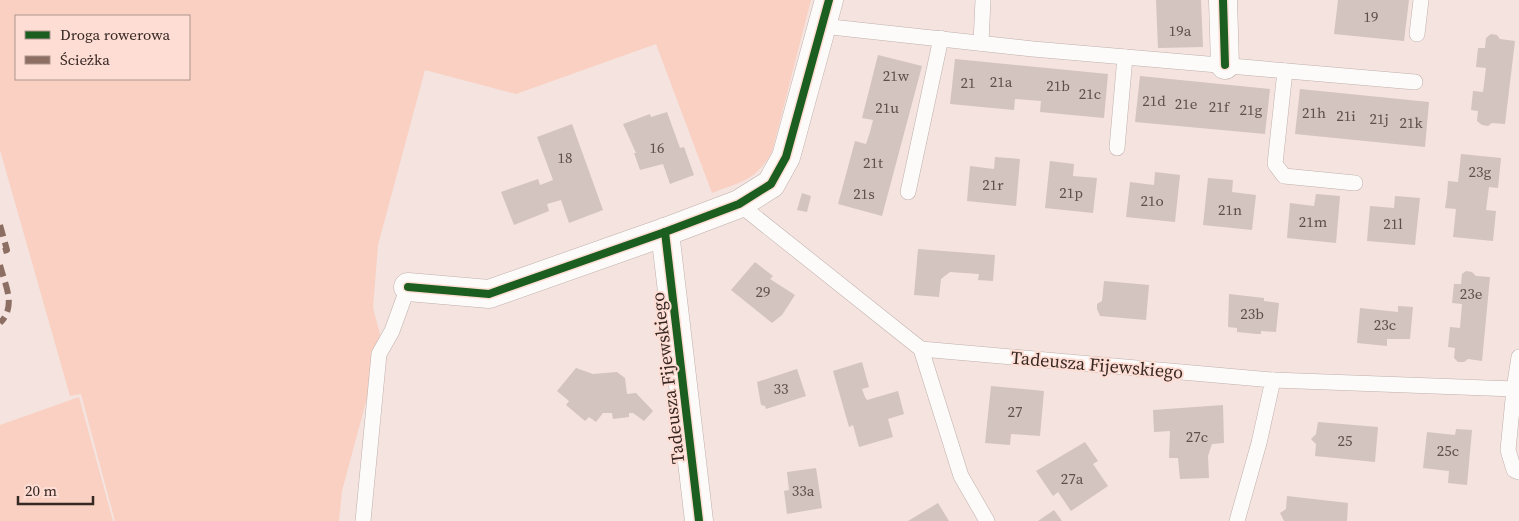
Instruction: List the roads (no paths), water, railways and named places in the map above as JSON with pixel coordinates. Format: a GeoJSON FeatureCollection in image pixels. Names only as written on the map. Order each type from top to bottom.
{"type":"FeatureCollection","features":[{"type":"Feature","properties":{"kind":"street"},"geometry":{"type":"LineString","coordinates":[[408,286],[489,294],[739,204],[771,184],[786,157],[829,0]]}},
{"type":"Feature","properties":{"kind":"street"},"geometry":{"type":"LineString","coordinates":[[1223,0],[1225,65]]}},
{"type":"Feature","properties":{"kind":"street","name":"Tadeusza Fijewskiego"},"geometry":{"type":"LineString","coordinates":[[665,232],[699,521]]}},
{"type":"Feature","properties":{"kind":"lane"},"geometry":{"type":"LineString","coordinates":[[980,43],[983,0]]}},
{"type":"Feature","properties":{"kind":"lane"},"geometry":{"type":"LineString","coordinates":[[1417,34],[1421,0]]}},
{"type":"Feature","properties":{"kind":"lane"},"geometry":{"type":"LineString","coordinates":[[822,26],[980,43],[1415,82]]}},
{"type":"Feature","properties":{"kind":"lane"},"geometry":{"type":"LineString","coordinates":[[908,192],[941,38]]}},
{"type":"Feature","properties":{"kind":"lane"},"geometry":{"type":"LineString","coordinates":[[1117,148],[1125,56]]}},
{"type":"Feature","properties":{"kind":"lane"},"geometry":{"type":"LineString","coordinates":[[1285,70],[1276,164],[1284,176],[1355,183]]}},
{"type":"Feature","properties":{"kind":"lane"},"geometry":{"type":"LineString","coordinates":[[739,204],[921,349],[961,476],[987,521]]}},
{"type":"Feature","properties":{"kind":"lane"},"geometry":{"type":"LineString","coordinates":[[363,521],[379,354],[392,331],[408,286]]}},
{"type":"Feature","properties":{"kind":"lane","name":"Tadeusza Fijewskiego"},"geometry":{"type":"LineString","coordinates":[[921,349],[1273,380],[1514,389]]}},
{"type":"Feature","properties":{"kind":"lane"},"geometry":{"type":"LineString","coordinates":[[1519,363],[1514,389],[1508,450],[1514,470],[1519,472]]}},
{"type":"Feature","properties":{"kind":"lane"},"geometry":{"type":"LineString","coordinates":[[1237,521],[1259,443],[1273,380]]}}]}
